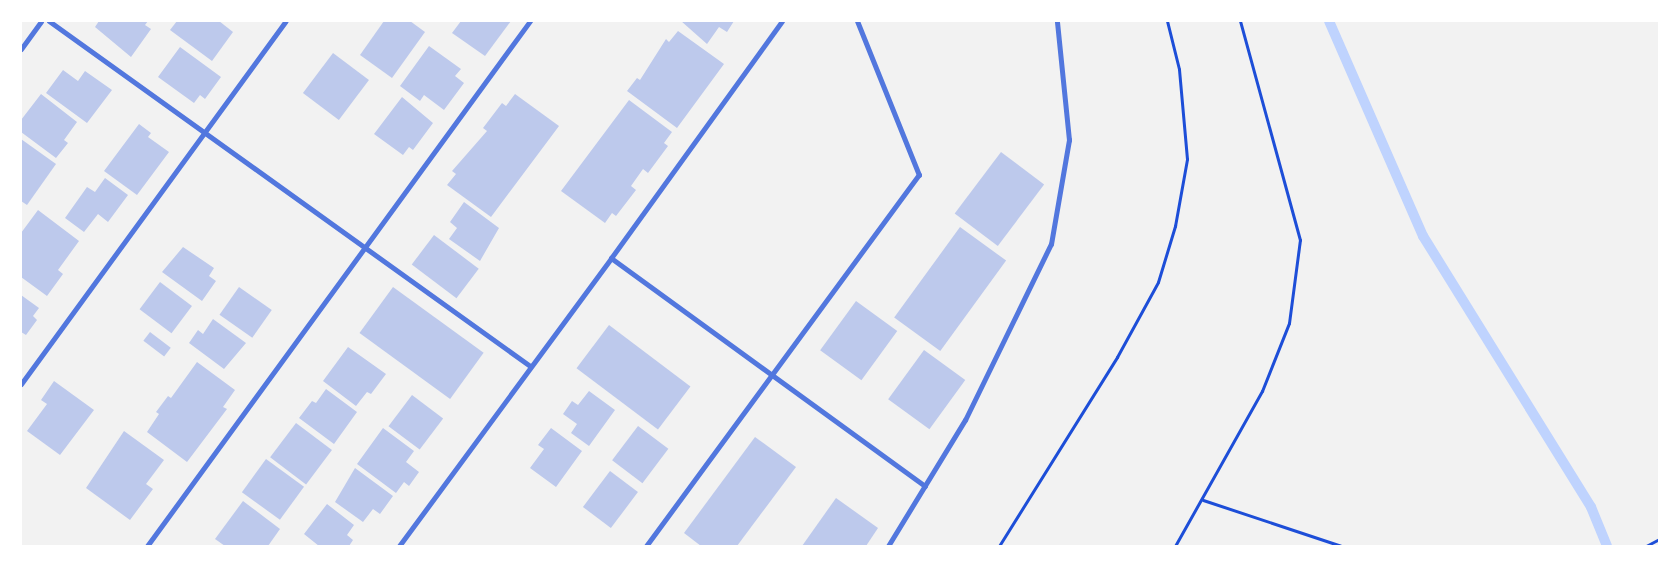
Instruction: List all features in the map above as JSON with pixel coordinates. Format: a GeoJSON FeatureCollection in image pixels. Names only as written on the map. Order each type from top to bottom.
{"type":"FeatureCollection","features":[{"type":"Feature","properties":{"kind":"street"},"geometry":{"type":"LineString","coordinates":[[21,49],[41,21]]}},
{"type":"Feature","properties":{"kind":"street"},"geometry":{"type":"LineString","coordinates":[[50,21],[530,366]]}},
{"type":"Feature","properties":{"kind":"street"},"geometry":{"type":"LineString","coordinates":[[21,384],[286,21]]}},
{"type":"Feature","properties":{"kind":"street"},"geometry":{"type":"LineString","coordinates":[[148,546],[530,21]]}},
{"type":"Feature","properties":{"kind":"street"},"geometry":{"type":"LineString","coordinates":[[399,546],[611,258],[782,21]]}},
{"type":"Feature","properties":{"kind":"street"},"geometry":{"type":"LineString","coordinates":[[646,546],[919,175],[857,21]]}},
{"type":"Feature","properties":{"kind":"street"},"geometry":{"type":"LineString","coordinates":[[888,546],[965,420],[1051,244],[1069,140],[1058,21]]}},
{"type":"Feature","properties":{"kind":"street"},"geometry":{"type":"LineString","coordinates":[[611,258],[925,486]]}},
{"type":"Feature","properties":{"kind":"path"},"geometry":{"type":"LineString","coordinates":[[999,546],[1117,358],[1158,282],[1175,226],[1187,159],[1179,69],[1167,21]]}},
{"type":"Feature","properties":{"kind":"path"},"geometry":{"type":"LineString","coordinates":[[1175,546],[1203,500],[1262,391],[1289,323],[1300,240],[1240,21]]}},
{"type":"Feature","properties":{"kind":"path"},"geometry":{"type":"LineString","coordinates":[[1203,500],[1341,546]]}},
{"type":"Feature","properties":{"kind":"path"},"geometry":{"type":"LineString","coordinates":[[1646,546],[1659,540]]}},
{"type":"Feature","properties":{"kind":"building"},"geometry":{"type":"Polygon","coordinates":[[[99,21],[148,21],[145,25],[151,29],[131,57],[95,27],[99,21]]]}},
{"type":"Feature","properties":{"kind":"building"},"geometry":{"type":"Polygon","coordinates":[[[177,21],[219,21],[233,32],[212,61],[170,30],[177,21]]]}},
{"type":"Feature","properties":{"kind":"building"},"geometry":{"type":"Polygon","coordinates":[[[384,21],[410,21],[425,32],[392,78],[360,55],[384,21]]]}},
{"type":"Feature","properties":{"kind":"building"},"geometry":{"type":"Polygon","coordinates":[[[461,21],[511,21],[485,56],[452,33],[461,21]]]}},
{"type":"Feature","properties":{"kind":"building"},"geometry":{"type":"Polygon","coordinates":[[[681,21],[734,21],[727,32],[719,27],[707,44],[681,21]]]}},
{"type":"Feature","properties":{"kind":"building"},"geometry":{"type":"Polygon","coordinates":[[[678,31],[724,64],[677,128],[627,91],[637,78],[640,80],[666,39],[669,42],[678,31]]]}},
{"type":"Feature","properties":{"kind":"building"},"geometry":{"type":"Polygon","coordinates":[[[429,46],[461,69],[455,76],[464,83],[444,110],[424,95],[420,101],[400,86],[429,46]]]}},
{"type":"Feature","properties":{"kind":"building"},"geometry":{"type":"Polygon","coordinates":[[[180,47],[221,77],[205,99],[200,95],[194,103],[158,77],[180,47]]]}},
{"type":"Feature","properties":{"kind":"building"},"geometry":{"type":"Polygon","coordinates":[[[333,53],[369,80],[339,120],[303,93],[333,53]]]}},
{"type":"Feature","properties":{"kind":"building"},"geometry":{"type":"Polygon","coordinates":[[[63,70],[78,81],[85,71],[112,90],[87,123],[46,93],[63,70]]]}},
{"type":"Feature","properties":{"kind":"building"},"geometry":{"type":"Polygon","coordinates":[[[41,94],[77,122],[64,140],[68,143],[56,158],[21,132],[21,120],[41,94]]]}},
{"type":"Feature","properties":{"kind":"building"},"geometry":{"type":"Polygon","coordinates":[[[515,94],[559,126],[491,217],[447,185],[456,174],[452,171],[487,131],[483,128],[502,103],[506,106],[515,94]]]}},
{"type":"Feature","properties":{"kind":"building"},"geometry":{"type":"Polygon","coordinates":[[[402,97],[433,123],[413,150],[409,147],[403,155],[374,134],[402,97]]]}},
{"type":"Feature","properties":{"kind":"building"},"geometry":{"type":"Polygon","coordinates":[[[629,100],[672,132],[664,143],[668,146],[648,173],[643,169],[631,186],[636,190],[616,216],[612,213],[605,223],[561,191],[629,100]]]}},
{"type":"Feature","properties":{"kind":"building"},"geometry":{"type":"Polygon","coordinates":[[[139,124],[151,133],[148,137],[169,152],[137,195],[104,171],[139,124]]]}},
{"type":"Feature","properties":{"kind":"building"},"geometry":{"type":"Polygon","coordinates":[[[21,139],[56,164],[27,205],[21,201],[21,139]]]}},
{"type":"Feature","properties":{"kind":"building"},"geometry":{"type":"Polygon","coordinates":[[[1001,152],[1044,184],[998,246],[955,213],[1001,152]]]}},
{"type":"Feature","properties":{"kind":"building"},"geometry":{"type":"Polygon","coordinates":[[[105,178],[128,195],[108,222],[98,214],[84,232],[65,218],[87,187],[95,192],[105,178]]]}},
{"type":"Feature","properties":{"kind":"building"},"geometry":{"type":"Polygon","coordinates":[[[464,202],[499,228],[480,261],[449,239],[457,228],[450,222],[464,202]]]}},
{"type":"Feature","properties":{"kind":"building"},"geometry":{"type":"Polygon","coordinates":[[[38,210],[79,241],[58,270],[63,274],[47,296],[21,277],[21,233],[38,210]]]}},
{"type":"Feature","properties":{"kind":"building"},"geometry":{"type":"Polygon","coordinates":[[[960,227],[1006,261],[940,351],[894,318],[960,227]]]}},
{"type":"Feature","properties":{"kind":"building"},"geometry":{"type":"Polygon","coordinates":[[[434,235],[479,269],[456,298],[412,265],[434,235]]]}},
{"type":"Feature","properties":{"kind":"building"},"geometry":{"type":"Polygon","coordinates":[[[183,247],[214,268],[209,276],[216,281],[202,301],[162,272],[183,247]]]}},
{"type":"Feature","properties":{"kind":"building"},"geometry":{"type":"Polygon","coordinates":[[[160,282],[192,306],[171,333],[140,309],[160,282]]]}},
{"type":"Feature","properties":{"kind":"building"},"geometry":{"type":"Polygon","coordinates":[[[239,287],[272,310],[252,338],[219,315],[239,287]]]}},
{"type":"Feature","properties":{"kind":"building"},"geometry":{"type":"Polygon","coordinates":[[[393,287],[484,353],[450,399],[359,333],[393,287]]]}},
{"type":"Feature","properties":{"kind":"building"},"geometry":{"type":"Polygon","coordinates":[[[21,295],[39,308],[33,316],[37,320],[26,335],[21,332],[21,295]]]}},
{"type":"Feature","properties":{"kind":"building"},"geometry":{"type":"Polygon","coordinates":[[[856,301],[897,331],[861,380],[820,350],[856,301]]]}},
{"type":"Feature","properties":{"kind":"building"},"geometry":{"type":"Polygon","coordinates":[[[213,319],[246,343],[224,369],[189,343],[198,330],[203,334],[213,319]]]}},
{"type":"Feature","properties":{"kind":"building"},"geometry":{"type":"Polygon","coordinates":[[[609,325],[690,386],[658,430],[577,368],[609,325]]]}},
{"type":"Feature","properties":{"kind":"building"},"geometry":{"type":"Polygon","coordinates":[[[150,332],[171,348],[164,356],[143,341],[150,332]]]}},
{"type":"Feature","properties":{"kind":"building"},"geometry":{"type":"Polygon","coordinates":[[[348,347],[386,374],[371,394],[367,392],[356,406],[323,381],[348,347]]]}},
{"type":"Feature","properties":{"kind":"building"},"geometry":{"type":"Polygon","coordinates":[[[924,350],[965,380],[929,429],[888,399],[924,350]]]}},
{"type":"Feature","properties":{"kind":"building"},"geometry":{"type":"Polygon","coordinates":[[[197,362],[235,390],[223,407],[227,409],[187,462],[147,432],[159,414],[156,412],[168,396],[171,398],[197,362]]]}},
{"type":"Feature","properties":{"kind":"building"},"geometry":{"type":"Polygon","coordinates":[[[54,381],[94,410],[60,455],[27,431],[47,404],[41,400],[54,381]]]}},
{"type":"Feature","properties":{"kind":"building"},"geometry":{"type":"Polygon","coordinates":[[[326,389],[357,412],[334,444],[299,418],[312,401],[316,403],[326,389]]]}},
{"type":"Feature","properties":{"kind":"building"},"geometry":{"type":"Polygon","coordinates":[[[589,391],[615,410],[589,446],[571,433],[577,424],[563,414],[572,401],[578,405],[589,391]]]}},
{"type":"Feature","properties":{"kind":"building"},"geometry":{"type":"Polygon","coordinates":[[[412,395],[443,418],[420,450],[389,426],[412,395]]]}},
{"type":"Feature","properties":{"kind":"building"},"geometry":{"type":"Polygon","coordinates":[[[296,423],[332,450],[306,484],[270,457],[296,423]]]}},
{"type":"Feature","properties":{"kind":"building"},"geometry":{"type":"Polygon","coordinates":[[[638,426],[668,449],[642,483],[612,460],[638,426]]]}},
{"type":"Feature","properties":{"kind":"building"},"geometry":{"type":"Polygon","coordinates":[[[383,428],[414,451],[406,462],[419,472],[409,486],[404,482],[396,493],[357,464],[383,428]]]}},
{"type":"Feature","properties":{"kind":"building"},"geometry":{"type":"Polygon","coordinates":[[[551,428],[582,451],[556,487],[530,468],[544,449],[538,445],[551,428]]]}},
{"type":"Feature","properties":{"kind":"building"},"geometry":{"type":"Polygon","coordinates":[[[124,431],[164,460],[146,484],[153,489],[130,520],[86,488],[124,431]]]}},
{"type":"Feature","properties":{"kind":"building"},"geometry":{"type":"Polygon","coordinates":[[[755,437],[796,467],[737,546],[701,546],[684,533],[755,437]]]}},
{"type":"Feature","properties":{"kind":"building"},"geometry":{"type":"Polygon","coordinates":[[[266,459],[304,487],[280,520],[242,492],[266,459]]]}},
{"type":"Feature","properties":{"kind":"building"},"geometry":{"type":"Polygon","coordinates":[[[355,468],[393,496],[380,514],[373,509],[363,522],[335,502],[355,468]]]}},
{"type":"Feature","properties":{"kind":"building"},"geometry":{"type":"Polygon","coordinates":[[[610,471],[638,492],[611,528],[583,507],[610,471]]]}},
{"type":"Feature","properties":{"kind":"building"},"geometry":{"type":"Polygon","coordinates":[[[836,498],[878,528],[866,546],[802,546],[836,498]]]}},
{"type":"Feature","properties":{"kind":"building"},"geometry":{"type":"Polygon","coordinates":[[[243,501],[280,529],[268,546],[225,546],[215,539],[243,501]]]}},
{"type":"Feature","properties":{"kind":"building"},"geometry":{"type":"Polygon","coordinates":[[[327,504],[354,525],[347,535],[353,540],[349,546],[319,546],[304,534],[327,504]]]}},
{"type":"Feature","properties":{"kind":"waterway"},"geometry":{"type":"LineString","coordinates":[[1329,21],[1423,236],[1591,507],[1607,546]]}}]}
